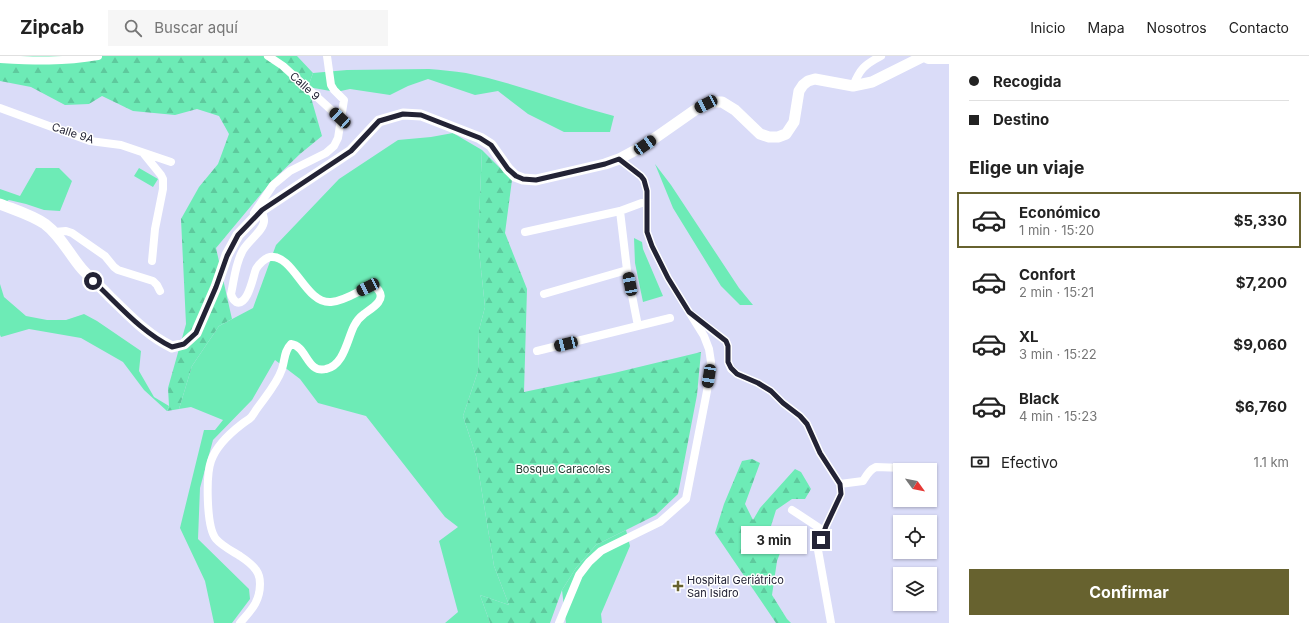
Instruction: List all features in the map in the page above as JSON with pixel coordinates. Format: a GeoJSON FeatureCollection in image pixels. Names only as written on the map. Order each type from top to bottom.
{"type":"FeatureCollection","features":[{"type":"Feature","properties":{"kind":"main road"},"geometry":{"type":"LineString","coordinates":[[0,204],[35,218],[45,224],[54,232],[81,268],[93,281],[142,328],[157,340],[172,347],[184,344],[196,333],[216,287],[227,256],[238,235],[262,210],[351,151],[379,121],[403,114],[421,115],[480,138],[491,145],[508,169],[516,176],[523,179],[536,180],[605,164],[619,159],[645,145],[695,110],[706,104],[715,102],[722,102],[735,110],[760,134],[769,137],[778,137],[786,134],[794,122],[799,91],[808,81],[815,79],[853,86],[872,82],[923,56]]}},
{"type":"Feature","properties":{"kind":"street"},"geometry":{"type":"LineString","coordinates":[[0,59],[39,62],[73,60],[98,56]]}},
{"type":"Feature","properties":{"kind":"street","name":"Calle 9"},"geometry":{"type":"LineString","coordinates":[[268,56],[283,66],[340,118]]}},
{"type":"Feature","properties":{"kind":"street"},"geometry":{"type":"LineString","coordinates":[[238,235],[273,185],[290,171],[326,153],[334,146],[338,138],[344,100],[331,85],[327,56]]}},
{"type":"Feature","properties":{"kind":"street"},"geometry":{"type":"LineString","coordinates":[[853,86],[858,72],[881,56]]}},
{"type":"Feature","properties":{"kind":"street"},"geometry":{"type":"LineString","coordinates":[[923,56],[928,60],[949,60]]}},
{"type":"Feature","properties":{"kind":"street","name":"Calle 9A"},"geometry":{"type":"LineString","coordinates":[[0,108],[90,140],[120,145],[170,162]]}},
{"type":"Feature","properties":{"kind":"street"},"geometry":{"type":"LineString","coordinates":[[142,152],[163,179],[163,189],[156,220],[152,261]]}},
{"type":"Feature","properties":{"kind":"street"},"geometry":{"type":"LineString","coordinates":[[559,623],[579,575],[589,562],[601,551],[660,522],[686,499],[711,362],[710,349],[704,336],[668,278],[652,246],[647,232],[647,191],[644,180],[619,159]]}},
{"type":"Feature","properties":{"kind":"street"},"geometry":{"type":"LineString","coordinates":[[525,232],[620,211],[647,201]]}},
{"type":"Feature","properties":{"kind":"street"},"geometry":{"type":"LineString","coordinates":[[240,623],[254,607],[258,599],[260,580],[257,571],[251,564],[216,540],[213,535],[211,528],[208,486],[213,456],[228,436],[242,424],[250,420],[277,379],[282,369],[287,348],[291,344],[300,348],[312,366],[319,370],[327,369],[334,365],[346,348],[354,325],[363,314],[376,305],[380,296],[379,291],[372,286],[340,300],[323,302],[311,293],[298,276],[286,264],[278,258],[270,257],[263,261],[257,268],[247,296],[244,300],[241,302],[234,301],[231,294],[239,260],[242,251],[248,242],[263,226],[264,221],[262,210]]}},
{"type":"Feature","properties":{"kind":"street"},"geometry":{"type":"LineString","coordinates":[[620,211],[627,270],[638,326]]}},
{"type":"Feature","properties":{"kind":"street"},"geometry":{"type":"LineString","coordinates":[[54,232],[66,231],[72,233],[105,256],[118,270],[153,281],[160,291]]}},
{"type":"Feature","properties":{"kind":"street"},"geometry":{"type":"LineString","coordinates":[[544,294],[627,270]]}},
{"type":"Feature","properties":{"kind":"street"},"geometry":{"type":"LineString","coordinates":[[689,312],[726,341],[728,346],[728,362],[737,374],[758,383],[771,391],[783,403],[800,416],[807,424],[820,453],[840,484],[841,494],[824,531],[818,550],[831,623]]}},
{"type":"Feature","properties":{"kind":"street"},"geometry":{"type":"LineString","coordinates":[[537,351],[670,318]]}},
{"type":"Feature","properties":{"kind":"street"},"geometry":{"type":"LineString","coordinates":[[840,484],[863,481],[869,472],[876,467],[893,468]]}},
{"type":"Feature","properties":{"kind":"street"},"geometry":{"type":"LineString","coordinates":[[792,510],[824,531]]}},
{"type":"Feature","properties":{"kind":"green space"},"geometry":{"type":"Polygon","coordinates":[[[0,56],[297,56],[313,73],[308,87],[322,136],[300,154],[271,182],[216,248],[232,319],[219,326],[192,366],[179,409],[167,411],[169,406],[168,388],[186,324],[181,219],[199,187],[218,164],[229,134],[219,116],[197,109],[175,115],[133,111],[102,96],[89,104],[65,105],[31,87],[0,81],[0,56]]]}},
{"type":"Feature","properties":{"kind":"green space"},"geometry":{"type":"Polygon","coordinates":[[[429,69],[461,72],[485,77],[614,116],[610,132],[564,132],[528,114],[498,91],[475,95],[428,79],[408,86],[390,95],[350,89],[336,92],[308,87],[313,73],[347,70],[429,69]]]}},
{"type":"Feature","properties":{"kind":"green space"},"geometry":{"type":"Polygon","coordinates":[[[453,133],[482,150],[478,241],[485,307],[479,330],[478,371],[463,416],[476,456],[494,566],[509,605],[480,595],[490,623],[445,623],[458,612],[439,541],[458,527],[445,517],[366,416],[318,403],[300,379],[275,360],[252,400],[213,440],[200,488],[198,539],[249,589],[250,599],[232,623],[214,623],[205,581],[180,528],[204,430],[215,430],[223,420],[191,407],[179,409],[192,366],[219,326],[253,308],[276,245],[339,179],[398,140],[453,133]]]}},
{"type":"Feature","properties":{"kind":"green space","name":"Bosque Caracoles"},"geometry":{"type":"Polygon","coordinates":[[[482,150],[512,180],[505,233],[527,289],[524,392],[614,373],[701,352],[697,395],[678,494],[656,515],[596,545],[576,568],[562,590],[550,623],[490,623],[480,595],[509,605],[494,566],[476,456],[463,416],[478,371],[479,330],[485,307],[478,241],[482,150]]]}},
{"type":"Feature","properties":{"kind":"green space"},"geometry":{"type":"Polygon","coordinates":[[[655,164],[671,185],[739,288],[753,305],[740,305],[721,286],[673,208],[655,164]]]}},
{"type":"Feature","properties":{"kind":"green space"},"geometry":{"type":"Polygon","coordinates":[[[36,168],[59,168],[72,181],[60,211],[44,210],[9,200],[0,205],[0,189],[20,196],[36,168]]]}},
{"type":"Feature","properties":{"kind":"green space"},"geometry":{"type":"Polygon","coordinates":[[[139,168],[158,179],[153,187],[134,176],[139,168]]]}},
{"type":"Feature","properties":{"kind":"green space"},"geometry":{"type":"Polygon","coordinates":[[[634,238],[642,242],[643,249],[663,296],[643,302],[635,263],[634,238]]]}},
{"type":"Feature","properties":{"kind":"green space"},"geometry":{"type":"Polygon","coordinates":[[[0,284],[4,297],[26,316],[47,320],[66,320],[84,314],[97,321],[141,351],[139,371],[154,397],[169,406],[167,411],[144,390],[123,362],[81,338],[29,329],[1,337],[0,284]]]}},
{"type":"Feature","properties":{"kind":"green space"},"geometry":{"type":"Polygon","coordinates":[[[752,459],[760,463],[745,504],[753,520],[760,508],[795,469],[801,472],[811,489],[805,499],[792,499],[776,510],[771,526],[785,540],[777,561],[772,595],[791,623],[776,623],[715,533],[724,504],[742,461],[752,459]]]}},
{"type":"Feature","properties":{"kind":"green space"},"geometry":{"type":"Polygon","coordinates":[[[626,530],[630,546],[601,614],[602,623],[566,623],[562,590],[576,568],[596,545],[626,530]]]}},
{"type":"Feature","properties":{"kind":"place","name":"Hospital Geriátrico San Isidro"},"geometry":{"type":"Point","coordinates":[678,586]}},
{"type":"Feature","properties":{"kind":"route"},"geometry":{"type":"LineString","coordinates":[[93,281],[142,328],[157,340],[172,347],[184,344],[196,333],[216,287],[227,256],[238,235],[262,210],[351,151],[379,121],[403,114],[421,115],[480,138],[491,145],[508,169],[516,176],[523,179],[536,180],[605,164],[619,159],[644,180],[647,191],[647,232],[652,246],[668,278],[689,312],[723,337],[728,346],[728,362],[737,374],[758,383],[771,391],[783,403],[800,416],[807,424],[820,453],[840,484],[841,494],[821,540]]}}]}
